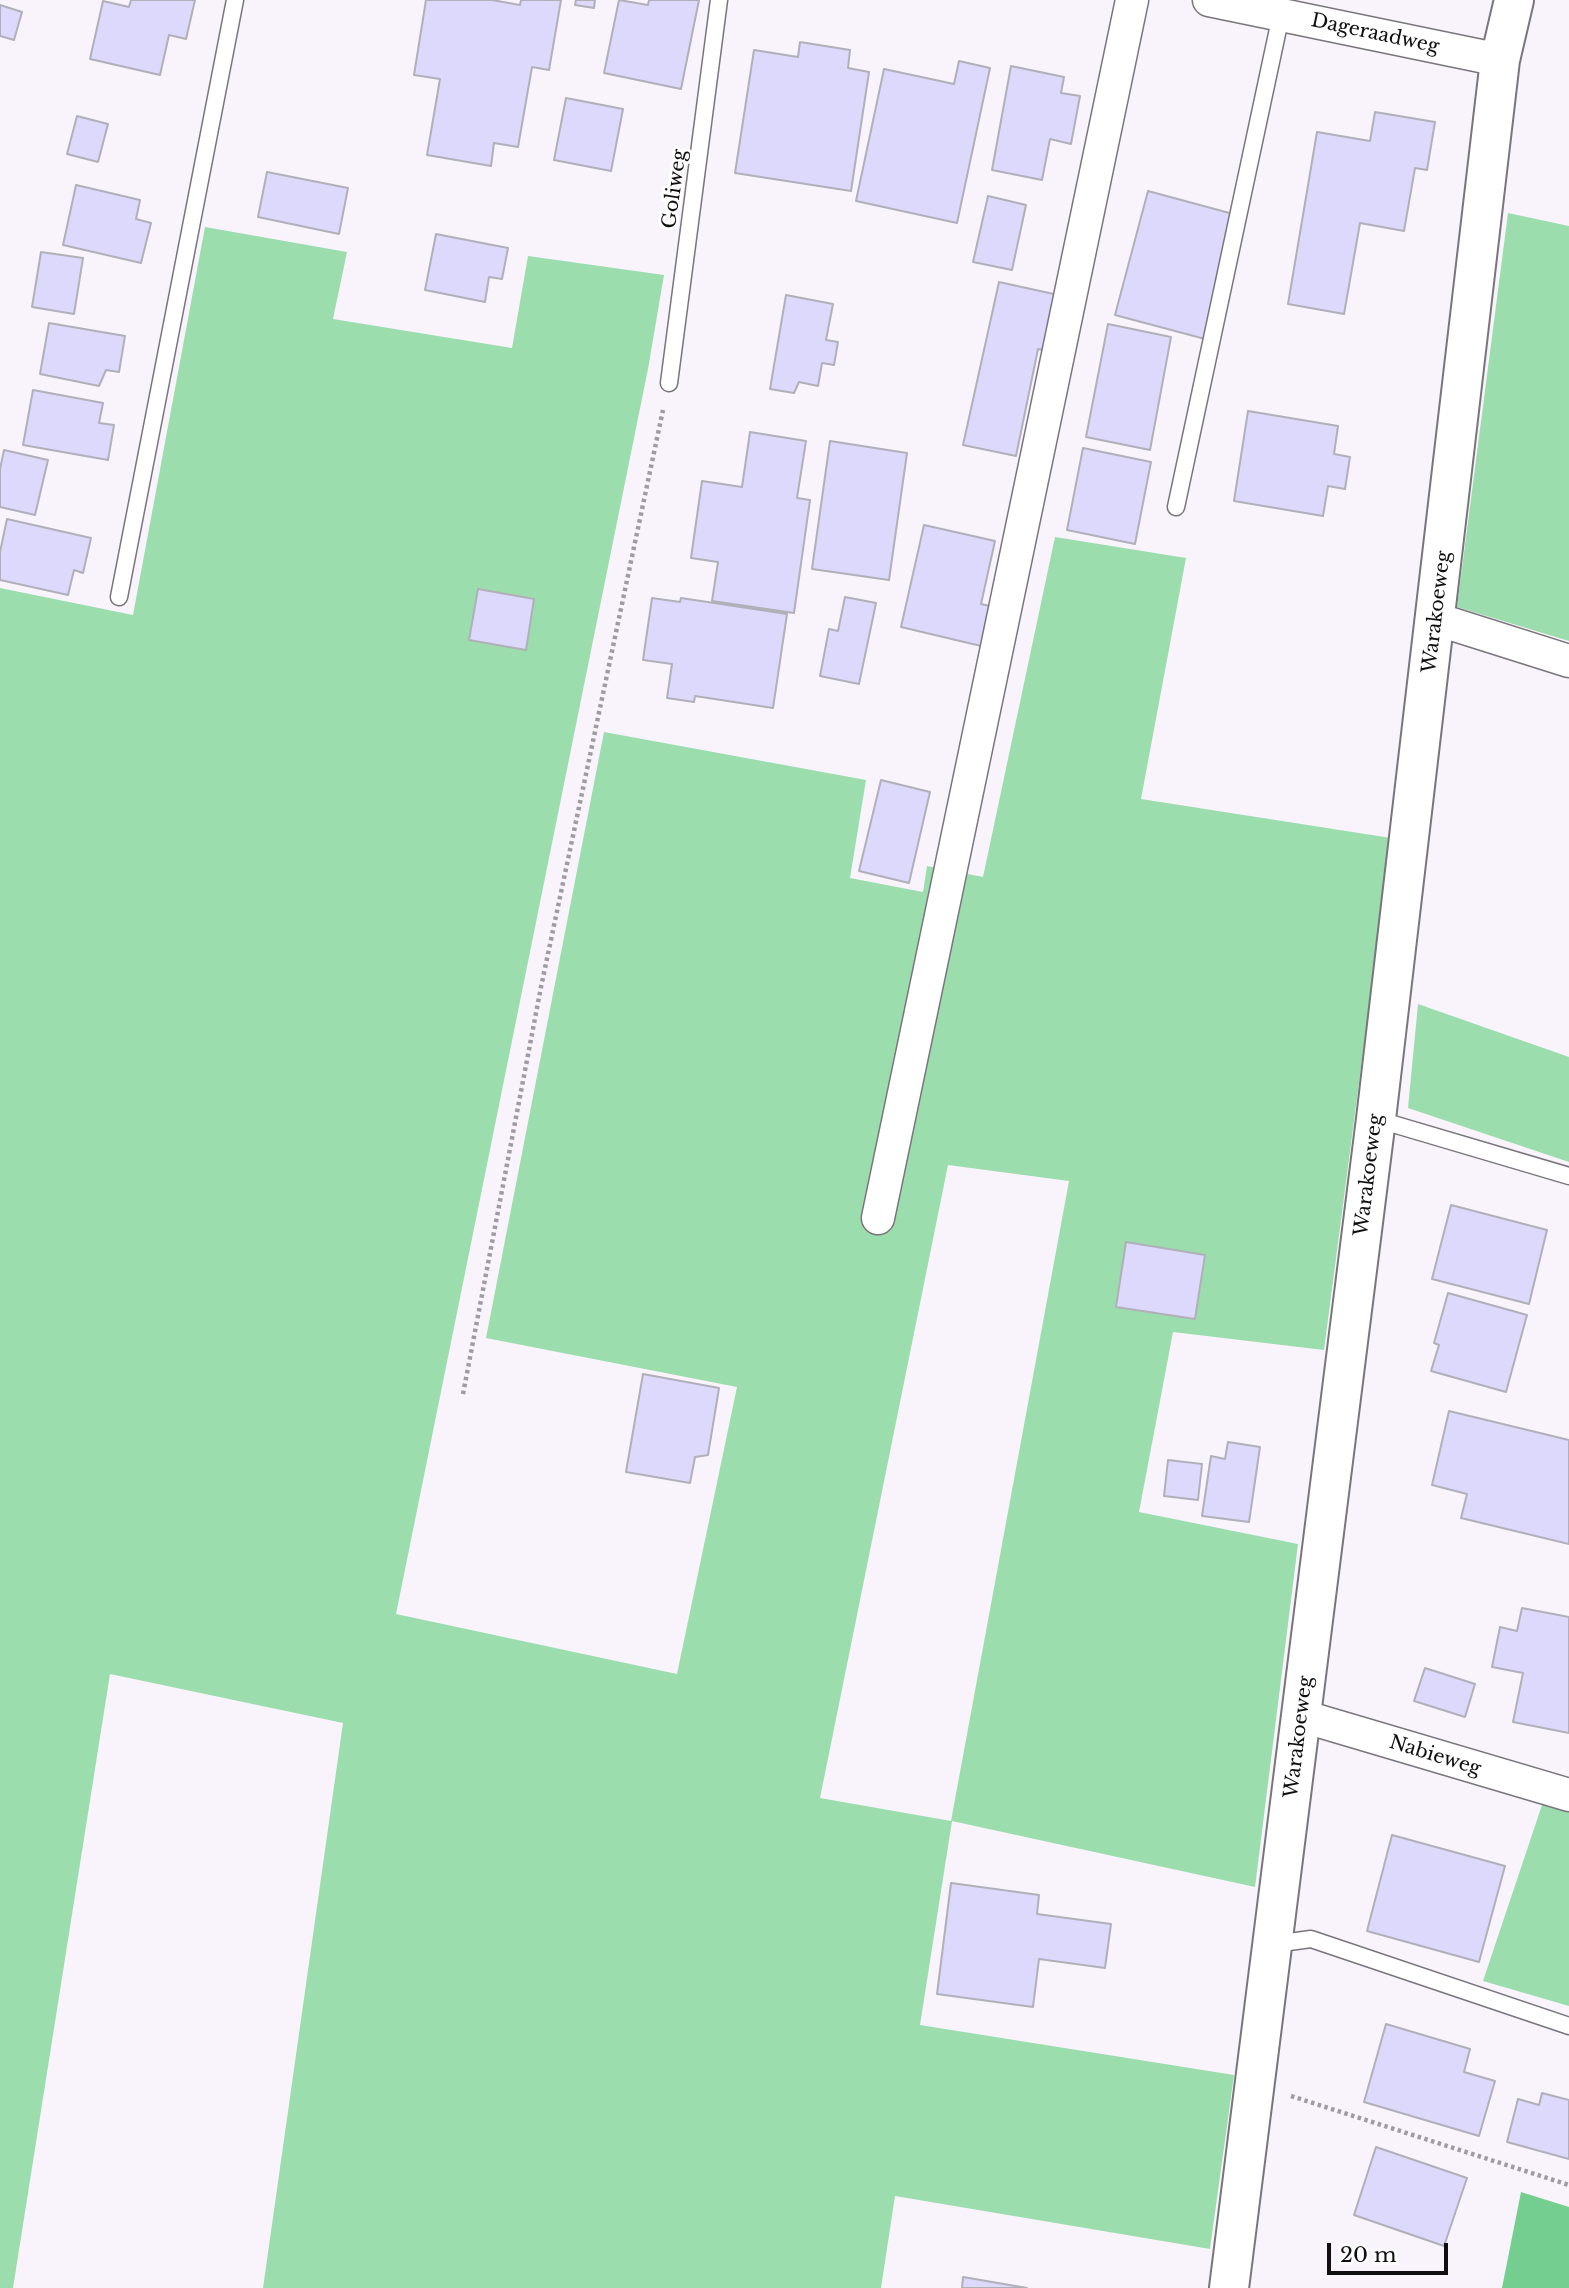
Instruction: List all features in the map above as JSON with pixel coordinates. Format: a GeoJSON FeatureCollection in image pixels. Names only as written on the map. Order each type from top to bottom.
{"type":"FeatureCollection","features":[{"type":"Feature","properties":{"kind":"street"},"geometry":{"type":"LineString","coordinates":[[878,1219],[1132,0]]}},
{"type":"Feature","properties":{"kind":"street","name":"Dageraadweg"},"geometry":{"type":"LineString","coordinates":[[1209,0],[1500,60]]}},
{"type":"Feature","properties":{"kind":"street","name":"Warakoeweg"},"geometry":{"type":"LineString","coordinates":[[1228,2288],[1274,1944],[1376,1119],[1500,60],[1514,0]]}},
{"type":"Feature","properties":{"kind":"street"},"geometry":{"type":"LineString","coordinates":[[1436,619],[1569,661]]}},
{"type":"Feature","properties":{"kind":"street","name":"Nabieweg"},"geometry":{"type":"LineString","coordinates":[[1302,1716],[1569,1796]]}},
{"type":"Feature","properties":{"kind":"lane"},"geometry":{"type":"LineString","coordinates":[[119,597],[235,0]]}},
{"type":"Feature","properties":{"kind":"lane","name":"Goliweg"},"geometry":{"type":"LineString","coordinates":[[669,383],[719,0]]}},
{"type":"Feature","properties":{"kind":"lane"},"geometry":{"type":"LineString","coordinates":[[1176,507],[1281,15]]}},
{"type":"Feature","properties":{"kind":"lane"},"geometry":{"type":"LineString","coordinates":[[1376,1119],[1569,1176]]}},
{"type":"Feature","properties":{"kind":"lane"},"geometry":{"type":"LineString","coordinates":[[1274,1944],[1311,1939],[1569,2026]]}},
{"type":"Feature","properties":{"kind":"path"},"geometry":{"type":"LineString","coordinates":[[463,1394],[541,986],[669,383]]}},
{"type":"Feature","properties":{"kind":"path"},"geometry":{"type":"LineString","coordinates":[[1255,2090],[1297,2097],[1569,2185]]}},
{"type":"Feature","properties":{"kind":"green space"},"geometry":{"type":"Polygon","coordinates":[[[1508,213],[1569,226],[1569,641],[1457,607],[1508,213]]]}},
{"type":"Feature","properties":{"kind":"green space"},"geometry":{"type":"Polygon","coordinates":[[[205,227],[347,252],[333,319],[512,348],[528,256],[664,275],[648,369],[396,1614],[677,1674],[737,1387],[486,1338],[604,732],[866,780],[850,878],[923,892],[927,866],[983,877],[1055,537],[1186,558],[1141,799],[1391,838],[1324,1350],[1173,1332],[1139,1512],[1298,1544],[1255,1887],[952,1821],[920,2025],[1234,2075],[1210,2249],[895,2196],[881,2288],[263,2288],[343,1723],[110,1674],[13,2288],[0,2288],[0,588],[133,615],[205,227]],[[948,1165],[820,1798],[951,1821],[1069,1181],[948,1165]]]}},
{"type":"Feature","properties":{"kind":"green space"},"geometry":{"type":"Polygon","coordinates":[[[1418,1004],[1569,1057],[1569,1162],[1408,1108],[1418,1004]]]}},
{"type":"Feature","properties":{"kind":"green space"},"geometry":{"type":"Polygon","coordinates":[[[1543,1802],[1569,1810],[1569,2006],[1483,1981],[1543,1802]]]}},
{"type":"Feature","properties":{"kind":"green space"},"geometry":{"type":"Polygon","coordinates":[[[1521,2192],[1569,2207],[1569,2288],[1502,2288],[1521,2192]]]}},
{"type":"Feature","properties":{"kind":"building"},"geometry":{"type":"Polygon","coordinates":[[[131,0],[195,0],[186,39],[169,35],[160,75],[90,59],[103,1],[129,7],[131,0]]]}},
{"type":"Feature","properties":{"kind":"building"},"geometry":{"type":"Polygon","coordinates":[[[426,0],[492,0],[520,5],[521,0],[561,0],[549,70],[532,67],[518,147],[494,143],[491,166],[427,155],[440,79],[414,75],[426,0]]]}},
{"type":"Feature","properties":{"kind":"building"},"geometry":{"type":"Polygon","coordinates":[[[576,0],[595,0],[594,8],[575,5],[576,0]]]}},
{"type":"Feature","properties":{"kind":"building"},"geometry":{"type":"Polygon","coordinates":[[[619,0],[648,5],[649,0],[699,0],[681,89],[604,73],[619,0]]]}},
{"type":"Feature","properties":{"kind":"building"},"geometry":{"type":"Polygon","coordinates":[[[0,5],[22,12],[14,40],[0,36],[0,5]]]}},
{"type":"Feature","properties":{"kind":"building"},"geometry":{"type":"Polygon","coordinates":[[[800,42],[850,50],[848,68],[869,72],[851,191],[735,173],[754,50],[798,57],[800,42]]]}},
{"type":"Feature","properties":{"kind":"building"},"geometry":{"type":"Polygon","coordinates":[[[959,61],[990,68],[957,223],[856,201],[884,69],[954,84],[959,61]]]}},
{"type":"Feature","properties":{"kind":"building"},"geometry":{"type":"Polygon","coordinates":[[[1011,66],[1064,77],[1061,93],[1080,96],[1071,144],[1050,139],[1042,180],[992,170],[1011,66]]]}},
{"type":"Feature","properties":{"kind":"building"},"geometry":{"type":"Polygon","coordinates":[[[566,98],[623,109],[611,171],[554,160],[566,98]]]}},
{"type":"Feature","properties":{"kind":"building"},"geometry":{"type":"Polygon","coordinates":[[[1375,112],[1435,122],[1427,170],[1415,168],[1404,231],[1360,223],[1344,314],[1288,304],[1317,132],[1370,141],[1375,112]]]}},
{"type":"Feature","properties":{"kind":"building"},"geometry":{"type":"Polygon","coordinates":[[[77,116],[108,124],[98,162],[67,154],[77,116]]]}},
{"type":"Feature","properties":{"kind":"building"},"geometry":{"type":"Polygon","coordinates":[[[267,172],[348,188],[339,234],[258,217],[267,172]]]}},
{"type":"Feature","properties":{"kind":"building"},"geometry":{"type":"Polygon","coordinates":[[[76,185],[140,200],[136,219],[151,223],[141,263],[63,245],[76,185]]]}},
{"type":"Feature","properties":{"kind":"building"},"geometry":{"type":"Polygon","coordinates":[[[1148,191],[1237,215],[1205,339],[1115,315],[1148,191]]]}},
{"type":"Feature","properties":{"kind":"building"},"geometry":{"type":"Polygon","coordinates":[[[988,196],[1026,205],[1012,270],[973,262],[988,196]]]}},
{"type":"Feature","properties":{"kind":"building"},"geometry":{"type":"Polygon","coordinates":[[[436,234],[508,248],[502,279],[489,277],[485,302],[425,290],[436,234]]]}},
{"type":"Feature","properties":{"kind":"building"},"geometry":{"type":"Polygon","coordinates":[[[41,252],[83,258],[74,314],[32,307],[41,252]]]}},
{"type":"Feature","properties":{"kind":"building"},"geometry":{"type":"Polygon","coordinates":[[[999,282],[1063,296],[1051,352],[1038,349],[1016,456],[963,445],[999,282]]]}},
{"type":"Feature","properties":{"kind":"building"},"geometry":{"type":"Polygon","coordinates":[[[786,295],[833,304],[826,340],[838,342],[834,365],[822,363],[818,386],[799,382],[794,393],[770,389],[786,295]]]}},
{"type":"Feature","properties":{"kind":"building"},"geometry":{"type":"Polygon","coordinates":[[[49,323],[125,336],[119,372],[106,370],[99,386],[40,374],[49,323]]]}},
{"type":"Feature","properties":{"kind":"building"},"geometry":{"type":"Polygon","coordinates":[[[1108,324],[1171,337],[1150,450],[1086,437],[1108,324]]]}},
{"type":"Feature","properties":{"kind":"building"},"geometry":{"type":"Polygon","coordinates":[[[33,390],[103,403],[99,423],[114,425],[108,460],[23,445],[33,390]]]}},
{"type":"Feature","properties":{"kind":"building"},"geometry":{"type":"Polygon","coordinates":[[[1248,411],[1338,426],[1334,454],[1350,457],[1345,489],[1328,486],[1323,516],[1234,501],[1248,411]]]}},
{"type":"Feature","properties":{"kind":"building"},"geometry":{"type":"Polygon","coordinates":[[[750,432],[806,441],[797,498],[810,500],[794,613],[712,601],[718,562],[691,558],[702,481],[742,487],[750,432]]]}},
{"type":"Feature","properties":{"kind":"building"},"geometry":{"type":"Polygon","coordinates":[[[830,441],[907,453],[889,580],[812,569],[830,441]]]}},
{"type":"Feature","properties":{"kind":"building"},"geometry":{"type":"Polygon","coordinates":[[[1083,448],[1151,462],[1135,544],[1067,530],[1083,448]]]}},
{"type":"Feature","properties":{"kind":"building"},"geometry":{"type":"Polygon","coordinates":[[[4,450],[48,460],[35,515],[0,507],[0,469],[4,450]]]}},
{"type":"Feature","properties":{"kind":"building"},"geometry":{"type":"Polygon","coordinates":[[[7,519],[91,538],[83,573],[74,570],[68,595],[0,580],[0,552],[7,519]]]}},
{"type":"Feature","properties":{"kind":"building"},"geometry":{"type":"Polygon","coordinates":[[[924,525],[995,541],[981,604],[990,606],[981,646],[901,627],[924,525]]]}},
{"type":"Feature","properties":{"kind":"building"},"geometry":{"type":"Polygon","coordinates":[[[478,589],[534,599],[526,650],[469,640],[478,589]]]}},
{"type":"Feature","properties":{"kind":"building"},"geometry":{"type":"Polygon","coordinates":[[[845,597],[876,603],[859,684],[820,676],[829,629],[838,631],[845,597]]]}},
{"type":"Feature","properties":{"kind":"building"},"geometry":{"type":"Polygon","coordinates":[[[652,598],[680,602],[681,598],[787,614],[773,708],[695,696],[694,702],[667,698],[672,664],[643,660],[652,598]]]}},
{"type":"Feature","properties":{"kind":"building"},"geometry":{"type":"Polygon","coordinates":[[[881,780],[930,792],[909,883],[859,871],[881,780]]]}},
{"type":"Feature","properties":{"kind":"building"},"geometry":{"type":"Polygon","coordinates":[[[1451,1205],[1547,1230],[1529,1304],[1432,1279],[1451,1205]]]}},
{"type":"Feature","properties":{"kind":"building"},"geometry":{"type":"Polygon","coordinates":[[[1126,1242],[1205,1255],[1195,1319],[1116,1307],[1126,1242]]]}},
{"type":"Feature","properties":{"kind":"building"},"geometry":{"type":"Polygon","coordinates":[[[1448,1293],[1527,1315],[1506,1392],[1431,1371],[1439,1345],[1434,1343],[1448,1293]]]}},
{"type":"Feature","properties":{"kind":"building"},"geometry":{"type":"Polygon","coordinates":[[[643,1374],[719,1388],[708,1455],[695,1457],[690,1483],[626,1472],[643,1374]]]}},
{"type":"Feature","properties":{"kind":"building"},"geometry":{"type":"Polygon","coordinates":[[[1449,1411],[1569,1440],[1569,1544],[1461,1518],[1467,1494],[1432,1485],[1449,1411]]]}},
{"type":"Feature","properties":{"kind":"building"},"geometry":{"type":"Polygon","coordinates":[[[1228,1442],[1260,1447],[1249,1522],[1202,1516],[1211,1456],[1225,1459],[1228,1442]]]}},
{"type":"Feature","properties":{"kind":"building"},"geometry":{"type":"Polygon","coordinates":[[[1168,1460],[1202,1464],[1198,1500],[1164,1496],[1168,1460]]]}},
{"type":"Feature","properties":{"kind":"building"},"geometry":{"type":"Polygon","coordinates":[[[1522,1608],[1569,1617],[1569,1733],[1513,1722],[1523,1673],[1492,1667],[1500,1627],[1517,1631],[1522,1608]]]}},
{"type":"Feature","properties":{"kind":"building"},"geometry":{"type":"Polygon","coordinates":[[[1425,1668],[1475,1684],[1465,1717],[1414,1701],[1425,1668]]]}},
{"type":"Feature","properties":{"kind":"building"},"geometry":{"type":"Polygon","coordinates":[[[1392,1835],[1505,1866],[1479,1962],[1367,1931],[1392,1835]]]}},
{"type":"Feature","properties":{"kind":"building"},"geometry":{"type":"Polygon","coordinates":[[[951,1883],[1039,1895],[1037,1914],[1111,1924],[1105,1968],[1039,1959],[1033,2007],[937,1994],[951,1883]]]}},
{"type":"Feature","properties":{"kind":"building"},"geometry":{"type":"Polygon","coordinates":[[[1386,2024],[1470,2049],[1464,2072],[1495,2081],[1479,2136],[1364,2102],[1386,2024]]]}},
{"type":"Feature","properties":{"kind":"building"},"geometry":{"type":"Polygon","coordinates":[[[1542,2093],[1569,2100],[1569,2159],[1507,2142],[1518,2099],[1539,2105],[1542,2093]]]}},
{"type":"Feature","properties":{"kind":"building"},"geometry":{"type":"Polygon","coordinates":[[[1376,2147],[1467,2178],[1444,2246],[1354,2215],[1376,2147]]]}},
{"type":"Feature","properties":{"kind":"building"},"geometry":{"type":"Polygon","coordinates":[[[963,2277],[1027,2288],[962,2288],[963,2277]]]}}]}
